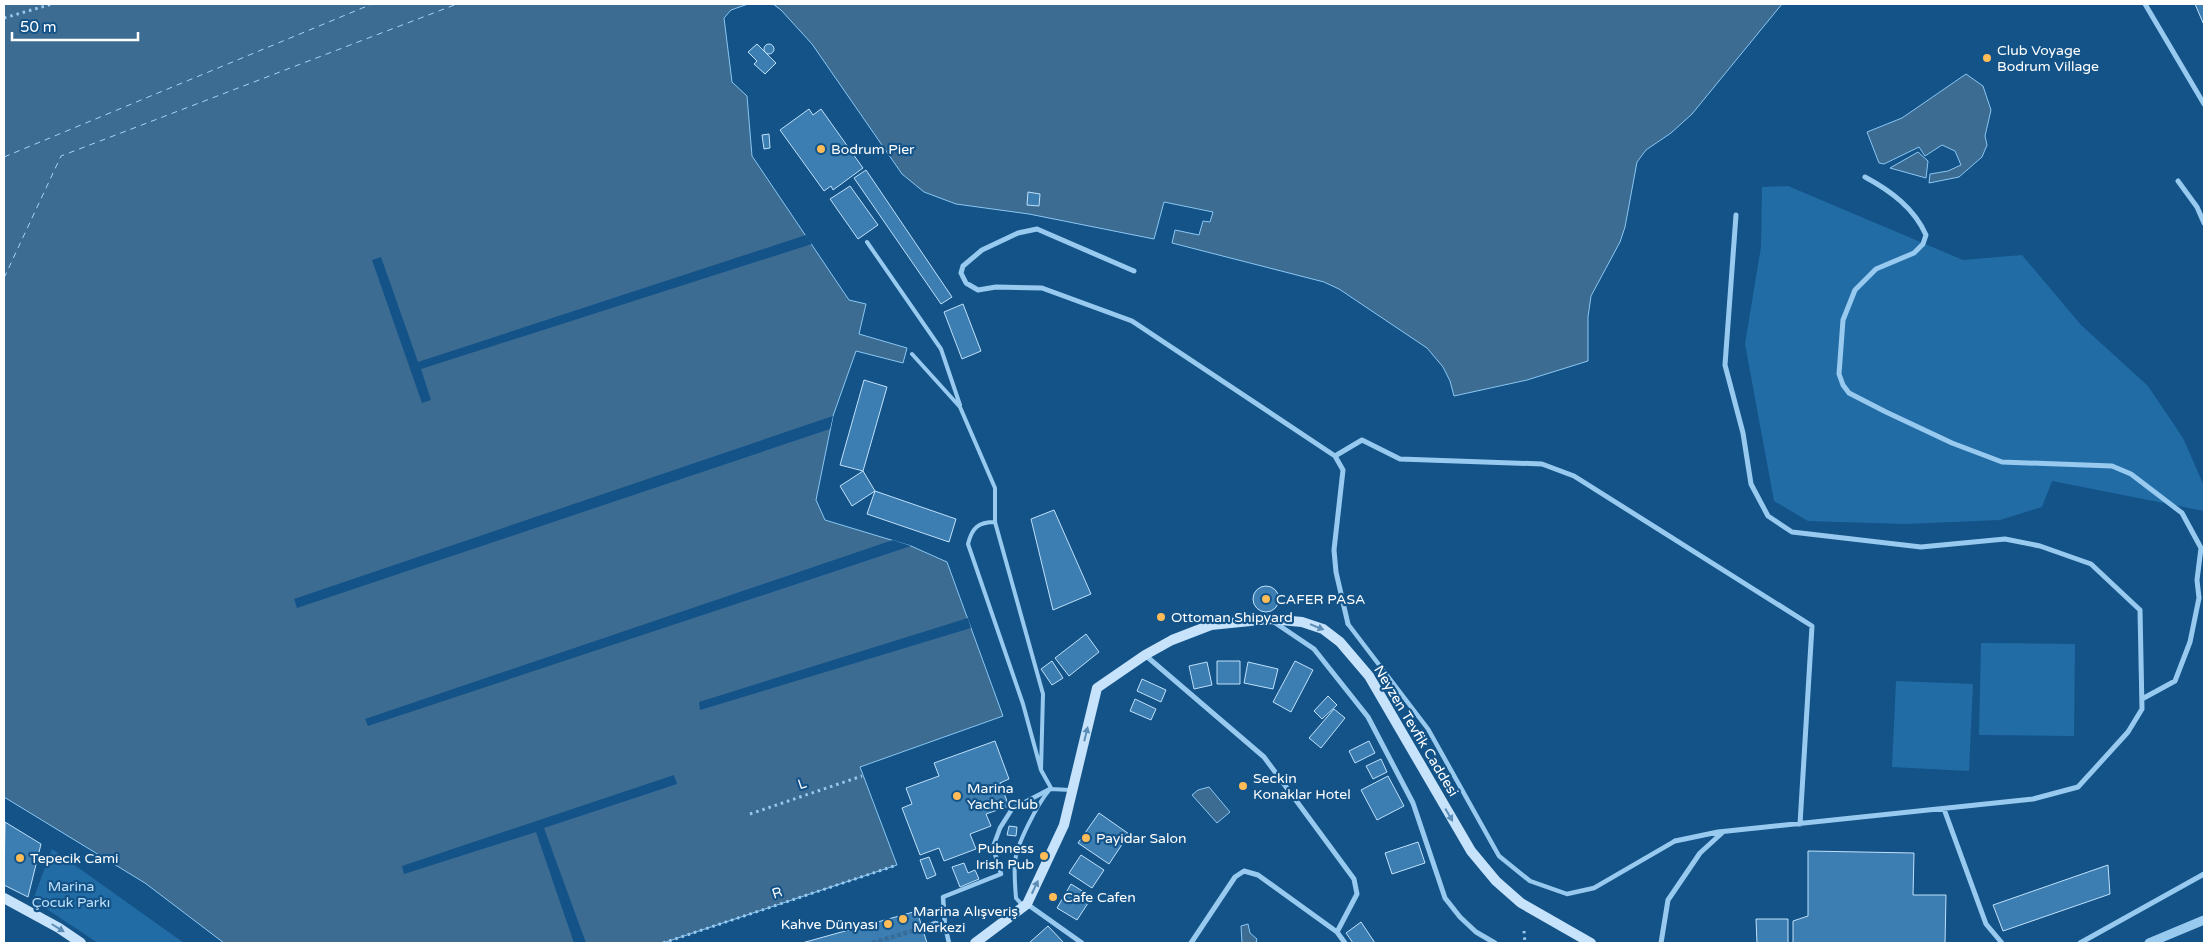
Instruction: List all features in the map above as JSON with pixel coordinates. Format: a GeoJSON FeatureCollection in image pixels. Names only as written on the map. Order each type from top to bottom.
{"type":"FeatureCollection","features":[{"type":"Feature","properties":{"kind":"main road","name":"Neyzen Tevfik Caddesi"},"geometry":{"type":"LineString","coordinates":[[975,943],[1025,905],[1064,825],[1098,688],[1145,655],[1172,640],[1211,625],[1270,619],[1302,622],[1323,629],[1340,642],[1369,676],[1471,851],[1496,882],[1521,903],[1592,943]]}},
{"type":"Feature","properties":{"kind":"main road"},"geometry":{"type":"LineString","coordinates":[[4,898],[59,928],[80,943]]}},
{"type":"Feature","properties":{"kind":"street"},"geometry":{"type":"LineString","coordinates":[[2145,4],[2204,104]]}},
{"type":"Feature","properties":{"kind":"street"},"geometry":{"type":"LineString","coordinates":[[1865,177],[1902,201],[1920,221],[1926,235],[1923,244],[1914,253],[1876,269],[1855,290],[1843,320],[1839,374],[1843,385],[1849,392],[1886,412],[1952,443],[2002,462],[2112,466],[2131,474],[2182,513],[2201,548],[2197,580],[2199,598],[2190,642],[2175,681],[2142,699]]}},
{"type":"Feature","properties":{"kind":"street"},"geometry":{"type":"LineString","coordinates":[[2178,181],[2197,207],[2204,222]]}},
{"type":"Feature","properties":{"kind":"street"},"geometry":{"type":"LineString","coordinates":[[1134,271],[1037,229],[1018,233],[982,250],[963,266],[961,273],[966,282],[978,290],[996,287],[1042,288],[1132,322],[1335,456],[1343,470],[1334,550],[1336,572],[1348,624],[1428,729],[1499,856],[1530,881],[1567,894],[1594,888],[1675,841],[1724,831],[2033,799],[2078,787],[2128,732],[2142,709],[2140,610],[2091,564],[2040,546],[2005,539],[1921,546],[1792,532],[1768,516],[1750,484],[1743,433],[1725,365],[1736,215]]}},
{"type":"Feature","properties":{"kind":"street"},"geometry":{"type":"LineString","coordinates":[[1335,456],[1362,440],[1400,459],[1542,464],[1574,476],[1812,626],[1800,824]]}},
{"type":"Feature","properties":{"kind":"street"},"geometry":{"type":"LineString","coordinates":[[1270,619],[1314,649],[1368,717],[1413,803],[1445,898],[1476,932],[1495,943]]}},
{"type":"Feature","properties":{"kind":"street"},"geometry":{"type":"LineString","coordinates":[[1145,655],[1264,757],[1354,879],[1357,886],[1357,894],[1337,932]]}},
{"type":"Feature","properties":{"kind":"street"},"geometry":{"type":"LineString","coordinates":[[950,943],[945,926],[943,897],[1001,874],[992,846],[1000,828],[1012,809],[1050,788]]}},
{"type":"Feature","properties":{"kind":"street"},"geometry":{"type":"LineString","coordinates":[[1944,809],[1986,924],[2002,943]]}},
{"type":"Feature","properties":{"kind":"street"},"geometry":{"type":"LineString","coordinates":[[1661,943],[1668,900],[1700,853],[1724,831]]}},
{"type":"Feature","properties":{"kind":"street"},"geometry":{"type":"LineString","coordinates":[[1191,943],[1234,877],[1244,871],[1258,874],[1337,932],[1345,943]]}},
{"type":"Feature","properties":{"kind":"street"},"geometry":{"type":"LineString","coordinates":[[2080,943],[2204,874]]}},
{"type":"Feature","properties":{"kind":"street"},"geometry":{"type":"LineString","coordinates":[[1025,905],[1082,943]]}},
{"type":"Feature","properties":{"kind":"street"},"geometry":{"type":"LineString","coordinates":[[2149,943],[2204,920]]}},
{"type":"Feature","properties":{"kind":"street"},"geometry":{"type":"LineString","coordinates":[[922,928],[935,923],[945,926]]}},
{"type":"Feature","properties":{"kind":"lane"},"geometry":{"type":"LineString","coordinates":[[867,242],[941,350],[960,407],[995,488],[995,522],[1043,694],[1041,770]]}},
{"type":"Feature","properties":{"kind":"lane"},"geometry":{"type":"LineString","coordinates":[[912,354],[960,407]]}},
{"type":"Feature","properties":{"kind":"lane"},"geometry":{"type":"LineString","coordinates":[[995,522],[985,522],[972,531],[968,544],[1022,704],[1041,770],[1050,788]]}},
{"type":"Feature","properties":{"kind":"lane"},"geometry":{"type":"LineString","coordinates":[[1050,788],[1072,790]]}},
{"type":"Feature","properties":{"kind":"lane"},"geometry":{"type":"LineString","coordinates":[[1025,905],[1016,898],[1014,861],[1040,800],[1050,788]]}},
{"type":"Feature","properties":{"kind":"path"},"geometry":{"type":"LineString","coordinates":[[4,18],[52,4]]}},
{"type":"Feature","properties":{"kind":"path","name":"L"},"geometry":{"type":"LineString","coordinates":[[750,814],[862,776]]}},
{"type":"Feature","properties":{"kind":"path","name":"R"},"geometry":{"type":"LineString","coordinates":[[663,943],[898,865]]}},
{"type":"Feature","properties":{"kind":"path"},"geometry":{"type":"LineString","coordinates":[[1524,931],[1524,943]]}},
{"type":"Feature","properties":{"kind":"green space"},"geometry":{"type":"Polygon","coordinates":[[[1788,186],[1963,260],[2022,255],[2081,325],[2148,386],[2183,438],[2204,486],[2204,511],[2052,481],[2042,507],[2000,520],[1905,524],[1808,521],[1774,501],[1745,344],[1761,247],[1762,187],[1788,186]]]}},
{"type":"Feature","properties":{"kind":"green space"},"geometry":{"type":"Polygon","coordinates":[[[1981,643],[2075,644],[2074,736],[1979,735],[1981,643]]]}},
{"type":"Feature","properties":{"kind":"green space"},"geometry":{"type":"Polygon","coordinates":[[[1896,681],[1973,684],[1969,771],[1892,767],[1896,681]]]}},
{"type":"Feature","properties":{"kind":"green space","name":"Marina Çocuk Parkı"},"geometry":{"type":"Polygon","coordinates":[[[52,849],[184,943],[98,943],[33,900],[52,849]]]}},
{"type":"Feature","properties":{"kind":"shaded area"},"geometry":{"type":"Polygon","coordinates":[[[4,4],[748,4],[731,10],[724,18],[732,82],[747,96],[752,156],[849,300],[866,304],[859,334],[907,348],[903,363],[856,351],[833,416],[816,500],[825,520],[911,546],[947,562],[1003,716],[860,767],[897,865],[663,943],[224,943],[145,883],[4,797],[4,4]]]}},
{"type":"Feature","properties":{"kind":"shaded area"},"geometry":{"type":"Polygon","coordinates":[[[773,4],[1782,4],[1692,114],[1671,133],[1646,150],[1637,162],[1625,227],[1620,242],[1591,296],[1588,317],[1588,361],[1527,380],[1454,396],[1450,381],[1443,367],[1427,348],[1339,289],[1324,282],[1172,243],[1175,230],[1199,235],[1203,221],[1210,222],[1213,212],[1164,202],[1154,239],[1029,214],[956,204],[924,192],[902,174],[812,44],[781,10],[773,4]]]}},
{"type":"Feature","properties":{"kind":"shaded area"},"geometry":{"type":"Polygon","coordinates":[[[1966,74],[1983,86],[1991,110],[1985,136],[1987,145],[1982,157],[1959,177],[1929,183],[1930,174],[1948,171],[1961,165],[1955,151],[1942,145],[1925,156],[1919,147],[1884,164],[1879,163],[1867,132],[1902,118],[1966,74]]]}},
{"type":"Feature","properties":{"kind":"shaded area"},"geometry":{"type":"Polygon","coordinates":[[[1918,152],[1928,161],[1926,178],[1890,168],[1918,152]]]}},
{"type":"Feature","properties":{"kind":"shaded area"},"geometry":{"type":"Polygon","coordinates":[[[1209,787],[1230,812],[1217,823],[1192,795],[1198,790],[1209,787]]]}},
{"type":"Feature","properties":{"kind":"shaded area"},"geometry":{"type":"Polygon","coordinates":[[[1248,924],[1250,933],[1257,939],[1256,943],[1242,943],[1241,926],[1248,924]]]}},
{"type":"Feature","properties":{"kind":"pier"},"geometry":{"type":"Polygon","coordinates":[[[806,235],[812,244],[421,369],[431,400],[422,403],[372,260],[381,257],[418,362],[806,235]]]}},
{"type":"Feature","properties":{"kind":"pier"},"geometry":{"type":"Polygon","coordinates":[[[833,416],[830,429],[297,608],[294,599],[833,416]]]}},
{"type":"Feature","properties":{"kind":"pier"},"geometry":{"type":"Polygon","coordinates":[[[893,540],[911,546],[368,726],[365,719],[893,540]]]}},
{"type":"Feature","properties":{"kind":"pier"},"geometry":{"type":"Polygon","coordinates":[[[968,618],[971,628],[700,710],[699,702],[968,618]]]}},
{"type":"Feature","properties":{"kind":"pier"},"geometry":{"type":"Polygon","coordinates":[[[674,775],[677,784],[544,828],[586,943],[574,943],[536,832],[404,874],[402,866],[674,775]]]}},
{"type":"Feature","properties":{"kind":"building"},"geometry":{"type":"Polygon","coordinates":[[[2195,4],[2204,4],[2204,25],[2195,4]]]}},
{"type":"Feature","properties":{"kind":"building"},"geometry":{"type":"Polygon","coordinates":[[[757,44],[776,63],[765,74],[754,64],[757,61],[748,52],[757,44]]]}},
{"type":"Feature","properties":{"kind":"building"},"geometry":{"type":"Polygon","coordinates":[[[767,44],[771,44],[774,49],[771,54],[767,54],[764,51],[764,47],[767,44]]]}},
{"type":"Feature","properties":{"kind":"building","name":"Bodrum Pier"},"geometry":{"type":"Polygon","coordinates":[[[809,109],[813,115],[821,109],[863,168],[833,190],[831,186],[824,191],[780,130],[809,109]]]}},
{"type":"Feature","properties":{"kind":"building"},"geometry":{"type":"Polygon","coordinates":[[[769,134],[770,148],[764,149],[762,135],[769,134]]]}},
{"type":"Feature","properties":{"kind":"building"},"geometry":{"type":"Polygon","coordinates":[[[866,170],[952,297],[941,304],[854,178],[866,170]]]}},
{"type":"Feature","properties":{"kind":"building"},"geometry":{"type":"Polygon","coordinates":[[[850,186],[878,225],[858,239],[830,199],[850,186]]]}},
{"type":"Feature","properties":{"kind":"building"},"geometry":{"type":"Polygon","coordinates":[[[1028,192],[1040,194],[1039,206],[1027,205],[1028,192]]]}},
{"type":"Feature","properties":{"kind":"building"},"geometry":{"type":"Polygon","coordinates":[[[963,304],[981,351],[962,359],[944,312],[963,304]]]}},
{"type":"Feature","properties":{"kind":"building"},"geometry":{"type":"Polygon","coordinates":[[[864,380],[887,387],[863,471],[840,465],[864,380]]]}},
{"type":"Feature","properties":{"kind":"building"},"geometry":{"type":"Polygon","coordinates":[[[863,471],[875,491],[852,506],[840,486],[863,471]]]}},
{"type":"Feature","properties":{"kind":"building"},"geometry":{"type":"Polygon","coordinates":[[[875,491],[956,519],[949,542],[867,514],[875,491]]]}},
{"type":"Feature","properties":{"kind":"building"},"geometry":{"type":"Polygon","coordinates":[[[1054,510],[1091,594],[1053,610],[1031,519],[1054,510]]]}},
{"type":"Feature","properties":{"kind":"building","name":"CAFER PASA"},"geometry":{"type":"Polygon","coordinates":[[[1266,586],[1275,590],[1279,599],[1275,608],[1266,612],[1257,608],[1253,599],[1257,590],[1266,586]]]}},
{"type":"Feature","properties":{"kind":"building"},"geometry":{"type":"Polygon","coordinates":[[[1086,634],[1099,652],[1069,676],[1055,658],[1086,634]]]}},
{"type":"Feature","properties":{"kind":"building"},"geometry":{"type":"Polygon","coordinates":[[[1052,661],[1063,678],[1052,685],[1041,669],[1052,661]]]}},
{"type":"Feature","properties":{"kind":"building"},"geometry":{"type":"Polygon","coordinates":[[[1217,661],[1240,661],[1240,684],[1217,684],[1217,661]]]}},
{"type":"Feature","properties":{"kind":"building"},"geometry":{"type":"Polygon","coordinates":[[[1295,661],[1313,670],[1291,712],[1273,702],[1295,661]]]}},
{"type":"Feature","properties":{"kind":"building"},"geometry":{"type":"Polygon","coordinates":[[[1207,662],[1212,685],[1194,689],[1189,666],[1207,662]]]}},
{"type":"Feature","properties":{"kind":"building"},"geometry":{"type":"Polygon","coordinates":[[[1248,662],[1278,669],[1273,689],[1244,683],[1248,662]]]}},
{"type":"Feature","properties":{"kind":"building"},"geometry":{"type":"Polygon","coordinates":[[[1142,679],[1166,690],[1161,702],[1137,691],[1142,679]]]}},
{"type":"Feature","properties":{"kind":"building"},"geometry":{"type":"Polygon","coordinates":[[[1328,696],[1337,705],[1322,719],[1314,711],[1328,696]]]}},
{"type":"Feature","properties":{"kind":"building"},"geometry":{"type":"Polygon","coordinates":[[[1135,699],[1156,709],[1151,720],[1130,711],[1135,699]]]}},
{"type":"Feature","properties":{"kind":"building"},"geometry":{"type":"Polygon","coordinates":[[[1334,709],[1345,718],[1321,748],[1309,738],[1334,709]]]}},
{"type":"Feature","properties":{"kind":"building","name":"Marina Yacht Club"},"geometry":{"type":"Polygon","coordinates":[[[995,741],[1009,779],[1000,783],[1009,806],[986,814],[991,826],[970,834],[976,849],[944,861],[939,848],[920,855],[902,808],[912,804],[906,788],[939,776],[934,763],[995,741]]]}},
{"type":"Feature","properties":{"kind":"building"},"geometry":{"type":"Polygon","coordinates":[[[1369,741],[1375,753],[1355,763],[1349,751],[1369,741]]]}},
{"type":"Feature","properties":{"kind":"building"},"geometry":{"type":"Polygon","coordinates":[[[1381,759],[1387,772],[1373,779],[1366,766],[1381,759]]]}},
{"type":"Feature","properties":{"kind":"building"},"geometry":{"type":"Polygon","coordinates":[[[1388,776],[1404,806],[1377,820],[1361,790],[1388,776]]]}},
{"type":"Feature","properties":{"kind":"building"},"geometry":{"type":"Polygon","coordinates":[[[1099,813],[1129,834],[1109,864],[1078,843],[1099,813]]]}},
{"type":"Feature","properties":{"kind":"building","name":"Tepecik Cami"},"geometry":{"type":"Polygon","coordinates":[[[5,822],[41,844],[28,897],[4,885],[5,822]]]}},
{"type":"Feature","properties":{"kind":"building"},"geometry":{"type":"Polygon","coordinates":[[[1009,826],[1017,827],[1016,836],[1007,835],[1009,826]]]}},
{"type":"Feature","properties":{"kind":"building"},"geometry":{"type":"Polygon","coordinates":[[[1418,842],[1425,863],[1392,874],[1385,853],[1418,842]]]}},
{"type":"Feature","properties":{"kind":"building"},"geometry":{"type":"Polygon","coordinates":[[[1808,851],[1914,853],[1913,895],[1946,895],[1945,943],[1793,943],[1793,921],[1808,916],[1808,851]]]}},
{"type":"Feature","properties":{"kind":"building"},"geometry":{"type":"Polygon","coordinates":[[[1081,855],[1104,870],[1092,888],[1069,873],[1081,855]]]}},
{"type":"Feature","properties":{"kind":"building"},"geometry":{"type":"Polygon","coordinates":[[[929,857],[936,875],[927,879],[920,860],[929,857]]]}},
{"type":"Feature","properties":{"kind":"building"},"geometry":{"type":"Polygon","coordinates":[[[964,863],[968,873],[975,870],[979,879],[960,887],[952,867],[964,863]]]}},
{"type":"Feature","properties":{"kind":"building"},"geometry":{"type":"Polygon","coordinates":[[[2108,865],[2110,894],[2003,931],[1993,905],[2108,865]]]}},
{"type":"Feature","properties":{"kind":"building"},"geometry":{"type":"Polygon","coordinates":[[[1071,884],[1092,897],[1077,920],[1057,908],[1071,884]]]}},
{"type":"Feature","properties":{"kind":"building","name":"Marina Alışveriş Merkezi"},"geometry":{"type":"Polygon","coordinates":[[[917,911],[927,943],[802,943],[917,911]]]}},
{"type":"Feature","properties":{"kind":"building"},"geometry":{"type":"Polygon","coordinates":[[[1756,919],[1788,919],[1788,943],[1757,943],[1756,919]]]}},
{"type":"Feature","properties":{"kind":"building"},"geometry":{"type":"Polygon","coordinates":[[[1361,922],[1375,943],[1353,943],[1346,933],[1361,922]]]}},
{"type":"Feature","properties":{"kind":"building"},"geometry":{"type":"Polygon","coordinates":[[[1048,926],[1064,943],[1029,943],[1048,926]]]}},
{"type":"Feature","properties":{"kind":"ferry route"},"geometry":{"type":"LineString","coordinates":[[4,157],[372,4]]}},
{"type":"Feature","properties":{"kind":"ferry route"},"geometry":{"type":"LineString","coordinates":[[4,278],[61,156],[457,4]]}},
{"type":"Feature","properties":{"kind":"tunnel"},"geometry":{"type":"LineString","coordinates":[[872,943],[922,928]]}},
{"type":"Feature","properties":{"kind":"place","name":"Club Voyage Bodrum Village"},"geometry":{"type":"Point","coordinates":[1987,58]}},
{"type":"Feature","properties":{"kind":"place","name":"Bodrum Pier"},"geometry":{"type":"Point","coordinates":[821,149]}},
{"type":"Feature","properties":{"kind":"place","name":"CAFER PASA"},"geometry":{"type":"Point","coordinates":[1266,599]}},
{"type":"Feature","properties":{"kind":"place","name":"Ottoman Shipyard"},"geometry":{"type":"Point","coordinates":[1161,617]}},
{"type":"Feature","properties":{"kind":"place","name":"Seckin Konaklar Hotel"},"geometry":{"type":"Point","coordinates":[1243,786]}},
{"type":"Feature","properties":{"kind":"place","name":"Marina Yacht Club"},"geometry":{"type":"Point","coordinates":[957,796]}},
{"type":"Feature","properties":{"kind":"place","name":"Payidar Salon"},"geometry":{"type":"Point","coordinates":[1086,838]}},
{"type":"Feature","properties":{"kind":"place","name":"Pubness Irish Pub"},"geometry":{"type":"Point","coordinates":[1044,856]}},
{"type":"Feature","properties":{"kind":"place","name":"Tepecik Cami"},"geometry":{"type":"Point","coordinates":[20,858]}},
{"type":"Feature","properties":{"kind":"place","name":"Cafe Cafen"},"geometry":{"type":"Point","coordinates":[1053,897]}},
{"type":"Feature","properties":{"kind":"place","name":"Marina Alışveriş Merkezi"},"geometry":{"type":"Point","coordinates":[903,919]}},
{"type":"Feature","properties":{"kind":"place","name":"Kahve Dünyası"},"geometry":{"type":"Point","coordinates":[888,924]}}]}
